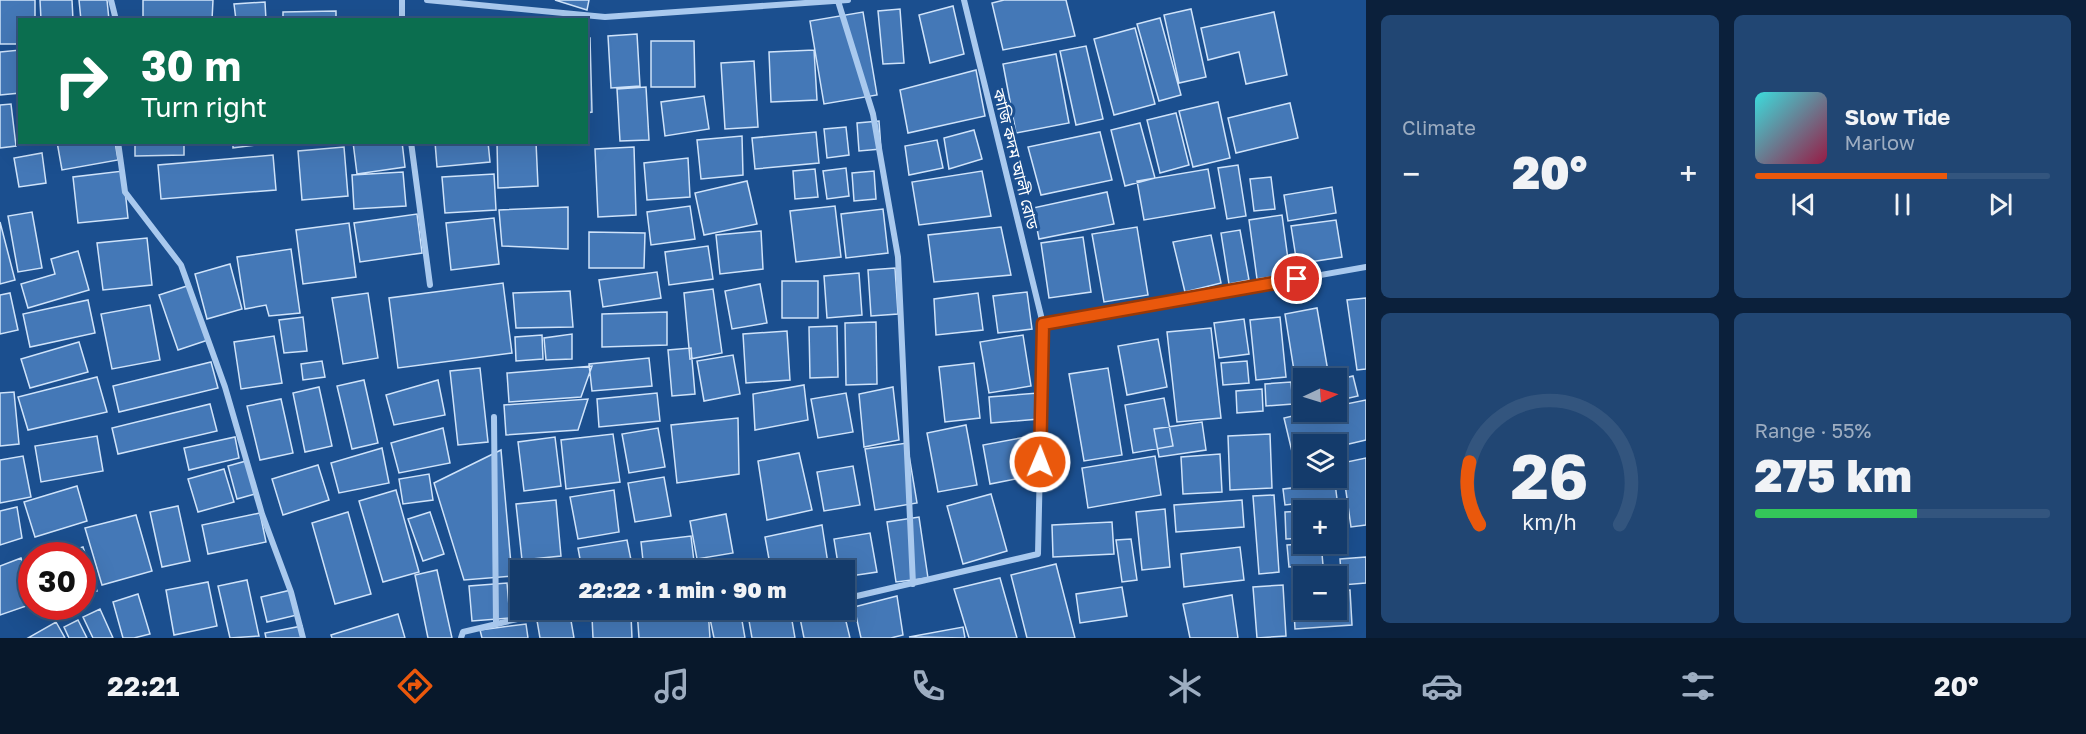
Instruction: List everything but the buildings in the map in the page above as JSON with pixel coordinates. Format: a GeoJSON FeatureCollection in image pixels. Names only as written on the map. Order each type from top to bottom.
{"type":"FeatureCollection","features":[{"type":"Feature","properties":{"kind":"street"},"geometry":{"type":"LineString","coordinates":[[111,0],[116,18]]}},
{"type":"Feature","properties":{"kind":"street"},"geometry":{"type":"LineString","coordinates":[[402,0],[402,18]]}},
{"type":"Feature","properties":{"kind":"street"},"geometry":{"type":"LineString","coordinates":[[427,0],[604,17],[848,0]]}},
{"type":"Feature","properties":{"kind":"street","name":"কাজি কদম আলী রোড"},"geometry":{"type":"LineString","coordinates":[[913,584],[1038,554],[1043,324],[964,0]]}},
{"type":"Feature","properties":{"kind":"street"},"geometry":{"type":"LineString","coordinates":[[838,1],[873,114],[898,257],[913,584],[855,597]]}},
{"type":"Feature","properties":{"kind":"street"},"geometry":{"type":"LineString","coordinates":[[118,144],[125,192],[181,265],[225,387],[262,514],[291,592],[303,638]]}},
{"type":"Feature","properties":{"kind":"street"},"geometry":{"type":"LineString","coordinates":[[411,144],[430,285]]}},
{"type":"Feature","properties":{"kind":"street"},"geometry":{"type":"LineString","coordinates":[[1043,324],[1366,267]]}},
{"type":"Feature","properties":{"kind":"street"},"geometry":{"type":"LineString","coordinates":[[494,417],[496,624]]}},
{"type":"Feature","properties":{"kind":"street"},"geometry":{"type":"LineString","coordinates":[[461,638],[463,632],[511,620]]}},
{"type":"Feature","properties":{"kind":"route"},"geometry":{"type":"LineString","coordinates":[[1040,462],[1043,324],[1297,279]]}}]}
